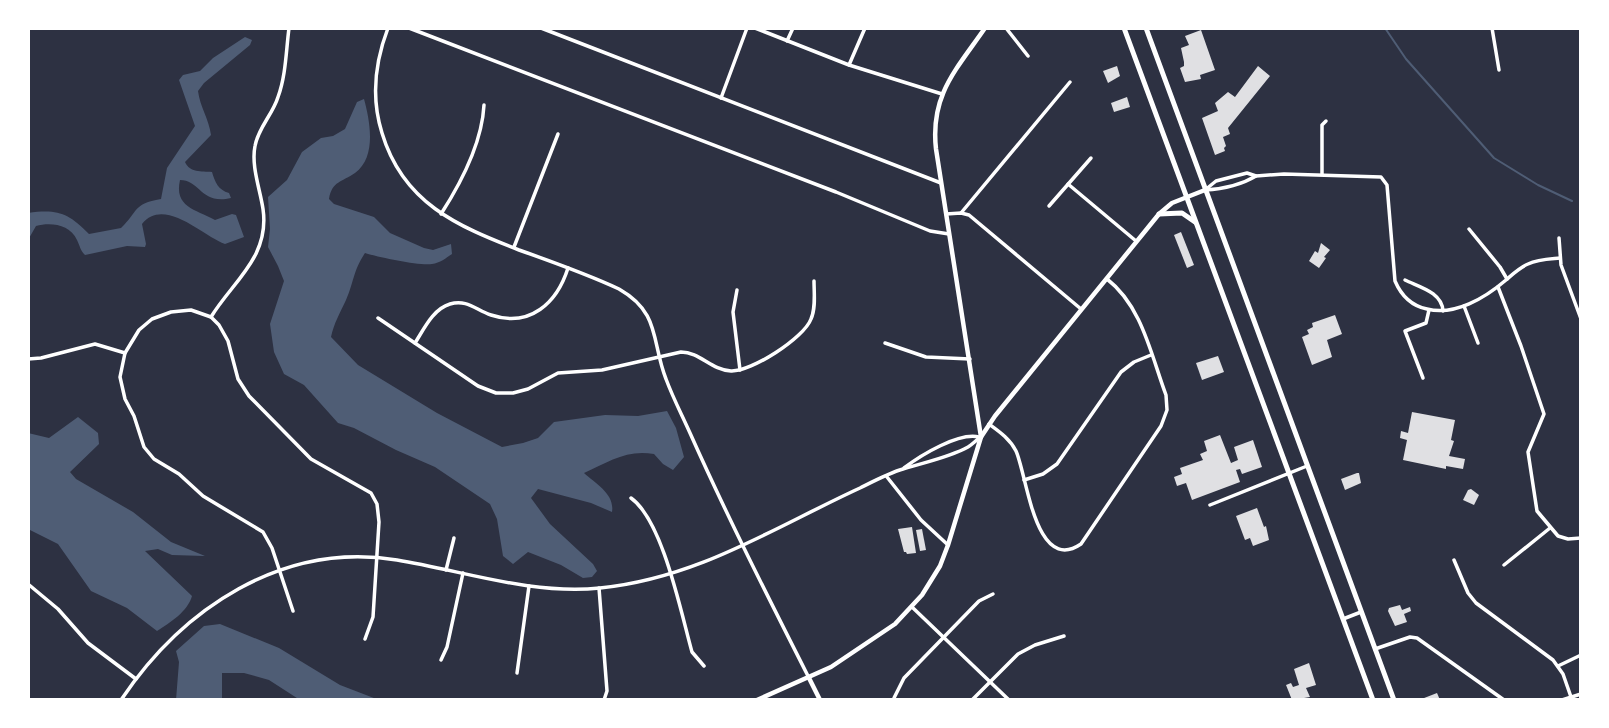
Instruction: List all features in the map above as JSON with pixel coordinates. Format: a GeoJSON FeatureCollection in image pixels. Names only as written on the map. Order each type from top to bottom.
{"type":"FeatureCollection","features":[{"type":"Feature","properties":{"kind":"main road"},"geometry":{"type":"LineString","coordinates":[[1125,28],[1373,700]]}},
{"type":"Feature","properties":{"kind":"main road"},"geometry":{"type":"LineString","coordinates":[[1146,28],[1394,700]]}},
{"type":"Feature","properties":{"kind":"main road"},"geometry":{"type":"LineString","coordinates":[[1159,214],[1182,213],[1197,224]]}},
{"type":"Feature","properties":{"kind":"street"},"geometry":{"type":"LineString","coordinates":[[211,317],[248,270],[261,243],[263,213],[255,167],[255,145],[279,96],[289,28]]}},
{"type":"Feature","properties":{"kind":"street"},"geometry":{"type":"LineString","coordinates":[[388,28],[376,72],[376,98],[380,125],[390,153],[402,175],[420,197],[441,214],[468,230],[619,289],[638,302],[652,324],[665,379],[820,700]]}},
{"type":"Feature","properties":{"kind":"street"},"geometry":{"type":"LineString","coordinates":[[409,28],[836,192],[930,231],[949,234]]}},
{"type":"Feature","properties":{"kind":"street"},"geometry":{"type":"LineString","coordinates":[[541,28],[941,183]]}},
{"type":"Feature","properties":{"kind":"street"},"geometry":{"type":"LineString","coordinates":[[720,99],[747,28]]}},
{"type":"Feature","properties":{"kind":"street"},"geometry":{"type":"LineString","coordinates":[[755,28],[849,65],[942,94]]}},
{"type":"Feature","properties":{"kind":"street"},"geometry":{"type":"LineString","coordinates":[[787,41],[793,28]]}},
{"type":"Feature","properties":{"kind":"street"},"geometry":{"type":"LineString","coordinates":[[849,65],[865,28]]}},
{"type":"Feature","properties":{"kind":"street"},"geometry":{"type":"LineString","coordinates":[[981,437],[941,183],[934,118],[942,94],[985,28]]}},
{"type":"Feature","properties":{"kind":"street"},"geometry":{"type":"LineString","coordinates":[[1006,28],[1028,56]]}},
{"type":"Feature","properties":{"kind":"street"},"geometry":{"type":"LineString","coordinates":[[1492,28],[1499,71]]}},
{"type":"Feature","properties":{"kind":"street"},"geometry":{"type":"LineString","coordinates":[[961,213],[1070,82]]}},
{"type":"Feature","properties":{"kind":"street"},"geometry":{"type":"LineString","coordinates":[[441,214],[459,184],[480,133],[484,105]]}},
{"type":"Feature","properties":{"kind":"street"},"geometry":{"type":"LineString","coordinates":[[1322,174],[1322,125],[1326,121]]}},
{"type":"Feature","properties":{"kind":"street"},"geometry":{"type":"LineString","coordinates":[[514,248],[558,135]]}},
{"type":"Feature","properties":{"kind":"street"},"geometry":{"type":"LineString","coordinates":[[1049,206],[1091,158]]}},
{"type":"Feature","properties":{"kind":"street"},"geometry":{"type":"LineString","coordinates":[[1205,190],[1214,181],[1247,173],[1256,176],[1377,176],[1386,181],[1395,281],[1410,301],[1429,310],[1443,311],[1464,306],[1498,287],[1531,262],[1560,258]]}},
{"type":"Feature","properties":{"kind":"street"},"geometry":{"type":"LineString","coordinates":[[757,700],[809,678],[877,638],[912,607],[932,580],[948,545],[981,437],[989,424],[1168,205],[1205,190],[1220,190],[1256,176]]}},
{"type":"Feature","properties":{"kind":"street"},"geometry":{"type":"LineString","coordinates":[[1068,184],[1137,241]]}},
{"type":"Feature","properties":{"kind":"street"},"geometry":{"type":"LineString","coordinates":[[946,214],[969,215],[1082,309]]}},
{"type":"Feature","properties":{"kind":"street"},"geometry":{"type":"LineString","coordinates":[[1469,229],[1507,279]]}},
{"type":"Feature","properties":{"kind":"street"},"geometry":{"type":"LineString","coordinates":[[1559,238],[1560,258],[1581,319]]}},
{"type":"Feature","properties":{"kind":"street"},"geometry":{"type":"LineString","coordinates":[[415,343],[438,311],[451,303],[463,302],[500,317],[519,317],[535,313],[555,298],[568,268]]}},
{"type":"Feature","properties":{"kind":"street"},"geometry":{"type":"LineString","coordinates":[[989,424],[1011,442],[1019,458],[1032,512],[1049,542],[1065,550],[1081,544],[1166,417],[1166,395],[1129,300],[1107,279]]}},
{"type":"Feature","properties":{"kind":"street"},"geometry":{"type":"LineString","coordinates":[[1405,280],[1438,296],[1443,303],[1443,311]]}},
{"type":"Feature","properties":{"kind":"street"},"geometry":{"type":"LineString","coordinates":[[378,318],[478,386],[504,394],[528,389],[558,373],[602,370],[688,352],[713,366],[730,371],[740,370],[768,357],[809,324],[813,314],[814,281]]}},
{"type":"Feature","properties":{"kind":"street"},"geometry":{"type":"LineString","coordinates":[[1498,287],[1544,414],[1528,458],[1537,511],[1550,528],[1563,538],[1581,538]]}},
{"type":"Feature","properties":{"kind":"street"},"geometry":{"type":"LineString","coordinates":[[737,290],[733,312],[740,370]]}},
{"type":"Feature","properties":{"kind":"street"},"geometry":{"type":"LineString","coordinates":[[1464,306],[1478,343]]}},
{"type":"Feature","properties":{"kind":"street"},"geometry":{"type":"LineString","coordinates":[[293,611],[272,548],[263,532],[203,496],[144,447],[121,385],[120,369],[125,353],[139,330],[160,315],[191,310],[211,317],[228,341],[238,379],[248,396],[311,458],[334,474],[367,490],[375,498],[378,508],[373,617],[365,639]]}},
{"type":"Feature","properties":{"kind":"street"},"geometry":{"type":"LineString","coordinates":[[1423,378],[1405,331],[1426,323],[1429,310]]}},
{"type":"Feature","properties":{"kind":"street"},"geometry":{"type":"LineString","coordinates":[[885,343],[926,358],[970,359]]}},
{"type":"Feature","properties":{"kind":"street"},"geometry":{"type":"LineString","coordinates":[[28,359],[95,344],[125,353]]}},
{"type":"Feature","properties":{"kind":"street"},"geometry":{"type":"LineString","coordinates":[[1024,480],[1043,474],[1057,464],[1121,372],[1134,362],[1152,355]]}},
{"type":"Feature","properties":{"kind":"street"},"geometry":{"type":"LineString","coordinates":[[902,469],[921,455],[968,436],[981,437]]}},
{"type":"Feature","properties":{"kind":"street"},"geometry":{"type":"LineString","coordinates":[[121,700],[135,679],[201,611],[233,591],[279,571],[338,558],[377,557],[529,586],[599,588],[670,575],[710,561],[902,469],[925,464],[967,448],[981,437]]}},
{"type":"Feature","properties":{"kind":"street"},"geometry":{"type":"LineString","coordinates":[[1210,505],[1307,466]]}},
{"type":"Feature","properties":{"kind":"street"},"geometry":{"type":"LineString","coordinates":[[886,476],[914,512],[948,545]]}},
{"type":"Feature","properties":{"kind":"street"},"geometry":{"type":"LineString","coordinates":[[631,498],[647,514],[663,552],[692,652],[704,666]]}},
{"type":"Feature","properties":{"kind":"street"},"geometry":{"type":"LineString","coordinates":[[1504,565],[1550,528]]}},
{"type":"Feature","properties":{"kind":"street"},"geometry":{"type":"LineString","coordinates":[[446,569],[453,538]]}},
{"type":"Feature","properties":{"kind":"street"},"geometry":{"type":"LineString","coordinates":[[1454,559],[1468,593],[1476,603],[1558,666],[1571,697]]}},
{"type":"Feature","properties":{"kind":"street"},"geometry":{"type":"LineString","coordinates":[[441,660],[447,647],[463,573]]}},
{"type":"Feature","properties":{"kind":"street"},"geometry":{"type":"LineString","coordinates":[[28,584],[58,609],[88,643],[135,679]]}},
{"type":"Feature","properties":{"kind":"street"},"geometry":{"type":"LineString","coordinates":[[517,673],[529,586]]}},
{"type":"Feature","properties":{"kind":"street"},"geometry":{"type":"LineString","coordinates":[[599,588],[607,691],[604,700]]}},
{"type":"Feature","properties":{"kind":"street"},"geometry":{"type":"LineString","coordinates":[[894,698],[904,678],[979,601],[993,594]]}},
{"type":"Feature","properties":{"kind":"street"},"geometry":{"type":"LineString","coordinates":[[912,607],[1009,700]]}},
{"type":"Feature","properties":{"kind":"street"},"geometry":{"type":"LineString","coordinates":[[1343,619],[1362,612]]}},
{"type":"Feature","properties":{"kind":"street"},"geometry":{"type":"LineString","coordinates":[[972,700],[1018,654],[1035,645],[1064,636]]}},
{"type":"Feature","properties":{"kind":"street"},"geometry":{"type":"LineString","coordinates":[[1375,649],[1410,637],[1417,638],[1504,700]]}},
{"type":"Feature","properties":{"kind":"street"},"geometry":{"type":"LineString","coordinates":[[1558,666],[1581,655]]}},
{"type":"Feature","properties":{"kind":"street"},"geometry":{"type":"LineString","coordinates":[[1562,700],[1581,695]]}},
{"type":"Feature","properties":{"kind":"water"},"geometry":{"type":"Polygon","coordinates":[[[245,37],[252,40],[250,45],[198,91],[211,135],[185,162],[193,170],[212,172],[218,185],[229,193],[231,198],[213,198],[187,181],[180,180],[179,189],[183,202],[215,220],[236,215],[244,237],[225,244],[183,220],[161,214],[151,216],[142,224],[145,247],[127,246],[85,255],[70,230],[53,224],[36,226],[28,240],[28,213],[62,214],[75,221],[89,234],[121,228],[140,206],[161,199],[167,168],[195,126],[179,80],[183,75],[200,71],[213,58],[245,37]]]}},
{"type":"Feature","properties":{"kind":"water"},"geometry":{"type":"Polygon","coordinates":[[[364,99],[370,128],[367,158],[355,173],[335,185],[329,199],[334,204],[374,217],[390,233],[424,248],[433,250],[451,244],[452,254],[438,263],[426,264],[365,253],[331,337],[358,365],[437,413],[502,447],[538,438],[554,422],[605,415],[638,416],[667,411],[676,428],[684,457],[673,470],[654,454],[635,453],[584,473],[608,495],[612,512],[591,503],[538,489],[531,498],[550,524],[593,564],[597,571],[592,577],[583,578],[561,565],[528,552],[513,564],[503,556],[497,519],[490,504],[435,467],[338,423],[304,385],[284,374],[274,352],[270,324],[284,281],[268,247],[268,197],[287,180],[302,152],[321,138],[333,136],[345,129],[357,102],[364,99]]]}},
{"type":"Feature","properties":{"kind":"water"},"geometry":{"type":"Polygon","coordinates":[[[78,417],[98,433],[99,444],[70,472],[76,479],[133,512],[171,542],[205,556],[172,555],[158,549],[145,551],[192,596],[183,612],[157,631],[127,608],[91,591],[58,544],[28,529],[28,433],[49,438],[78,417]]]}},
{"type":"Feature","properties":{"kind":"water"},"geometry":{"type":"Polygon","coordinates":[[[220,624],[279,648],[340,685],[379,700],[300,700],[269,680],[244,673],[222,673],[222,700],[176,700],[179,662],[176,651],[204,626],[220,624]]]}},
{"type":"Feature","properties":{"kind":"building"},"geometry":{"type":"Polygon","coordinates":[[[1201,30],[1215,70],[1200,75],[1201,79],[1185,82],[1180,68],[1184,66],[1181,48],[1189,45],[1185,36],[1201,30]]]}},
{"type":"Feature","properties":{"kind":"building"},"geometry":{"type":"Polygon","coordinates":[[[1117,66],[1120,76],[1108,83],[1103,71],[1117,66]]]}},
{"type":"Feature","properties":{"kind":"building"},"geometry":{"type":"Polygon","coordinates":[[[1258,66],[1270,76],[1228,128],[1230,134],[1223,137],[1225,151],[1215,155],[1202,118],[1218,111],[1215,103],[1228,92],[1235,97],[1258,66]]]}},
{"type":"Feature","properties":{"kind":"building"},"geometry":{"type":"Polygon","coordinates":[[[1127,97],[1130,107],[1114,112],[1111,103],[1127,97]]]}},
{"type":"Feature","properties":{"kind":"building"},"geometry":{"type":"Polygon","coordinates":[[[1181,232],[1194,265],[1187,268],[1174,235],[1181,232]]]}},
{"type":"Feature","properties":{"kind":"building"},"geometry":{"type":"Polygon","coordinates":[[[1321,243],[1330,250],[1319,268],[1309,261],[1315,251],[1318,253],[1321,243]]]}},
{"type":"Feature","properties":{"kind":"building"},"geometry":{"type":"Polygon","coordinates":[[[1335,315],[1342,334],[1327,340],[1332,357],[1312,365],[1302,337],[1309,334],[1307,330],[1313,327],[1312,323],[1335,315]]]}},
{"type":"Feature","properties":{"kind":"building"},"geometry":{"type":"Polygon","coordinates":[[[1218,356],[1224,372],[1202,380],[1196,363],[1218,356]]]}},
{"type":"Feature","properties":{"kind":"building"},"geometry":{"type":"Polygon","coordinates":[[[1412,412],[1455,420],[1451,440],[1454,441],[1449,456],[1465,459],[1463,469],[1446,466],[1446,469],[1403,460],[1407,440],[1400,438],[1401,431],[1408,433],[1412,412]]]}},
{"type":"Feature","properties":{"kind":"building"},"geometry":{"type":"Polygon","coordinates":[[[1220,435],[1231,463],[1238,460],[1234,447],[1253,440],[1262,467],[1242,474],[1240,469],[1236,470],[1240,482],[1192,500],[1186,483],[1177,486],[1174,477],[1182,474],[1180,468],[1203,460],[1200,454],[1207,451],[1204,441],[1220,435]]]}},
{"type":"Feature","properties":{"kind":"building"},"geometry":{"type":"Polygon","coordinates":[[[1357,473],[1361,483],[1345,490],[1341,479],[1357,473]]]}},
{"type":"Feature","properties":{"kind":"building"},"geometry":{"type":"Polygon","coordinates":[[[1471,489],[1479,495],[1474,505],[1463,500],[1471,489]]]}},
{"type":"Feature","properties":{"kind":"building"},"geometry":{"type":"Polygon","coordinates":[[[1257,508],[1264,527],[1266,526],[1269,540],[1253,546],[1250,538],[1245,540],[1236,516],[1257,508]]]}},
{"type":"Feature","properties":{"kind":"building"},"geometry":{"type":"Polygon","coordinates":[[[912,527],[916,553],[907,554],[904,552],[898,529],[912,527]]]}},
{"type":"Feature","properties":{"kind":"building"},"geometry":{"type":"Polygon","coordinates":[[[922,529],[926,550],[920,551],[916,530],[922,529]]]}},
{"type":"Feature","properties":{"kind":"building"},"geometry":{"type":"Polygon","coordinates":[[[1400,605],[1402,610],[1410,607],[1411,611],[1404,614],[1407,622],[1395,626],[1388,611],[1389,608],[1400,605]]]}},
{"type":"Feature","properties":{"kind":"building"},"geometry":{"type":"Polygon","coordinates":[[[1309,663],[1316,685],[1306,688],[1310,697],[1292,700],[1286,685],[1299,685],[1294,669],[1309,663]]]}},
{"type":"Feature","properties":{"kind":"building"},"geometry":{"type":"Polygon","coordinates":[[[1437,693],[1440,700],[1419,700],[1437,693]]]}},
{"type":"Feature","properties":{"kind":"waterway"},"geometry":{"type":"LineString","coordinates":[[1385,28],[1406,59],[1494,158],[1538,185],[1572,201]]}}]}
